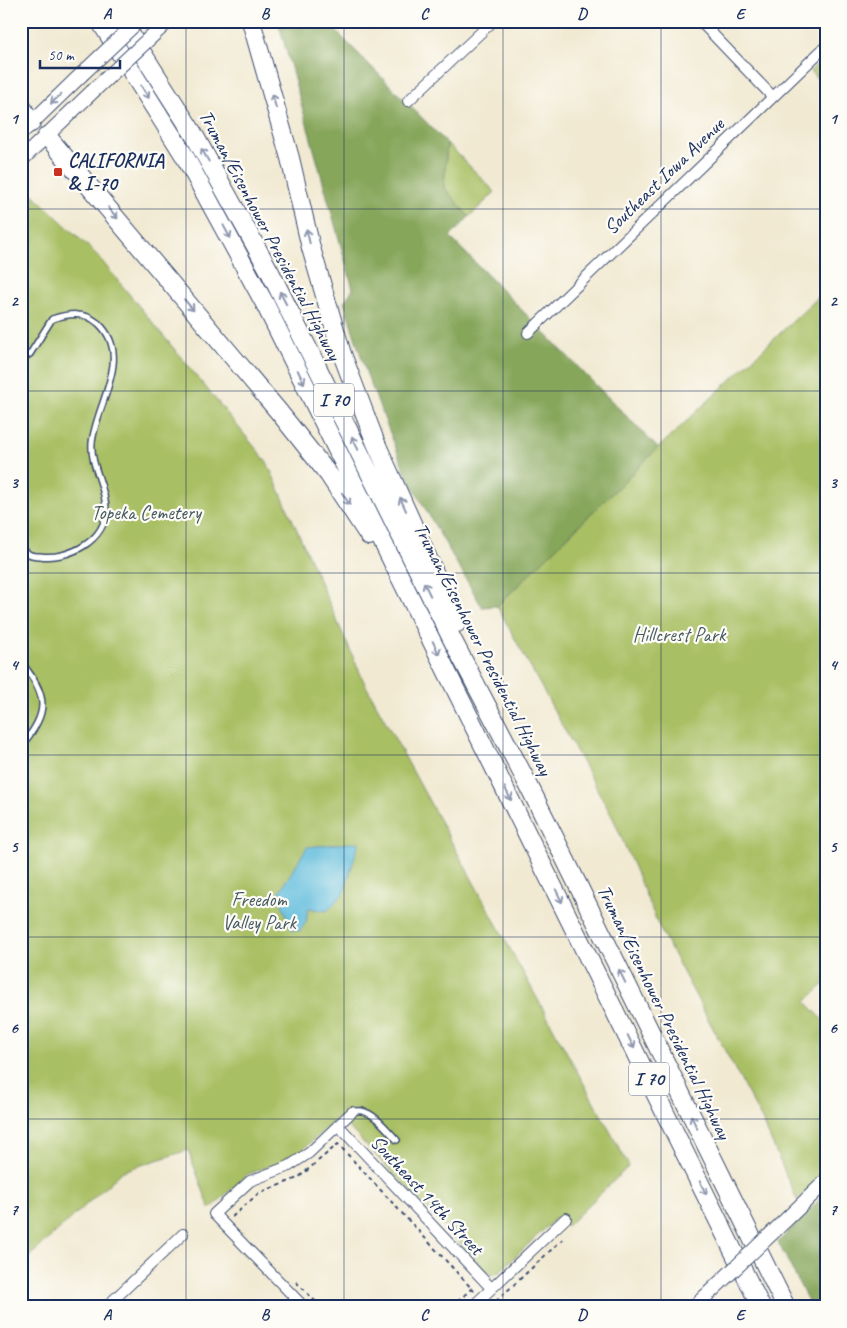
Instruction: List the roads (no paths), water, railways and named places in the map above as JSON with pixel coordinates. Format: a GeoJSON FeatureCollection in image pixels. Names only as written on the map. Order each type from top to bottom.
{"type":"FeatureCollection","features":[{"type":"Feature","properties":{"kind":"highway","name":"Truman/Eisenhower Presidential Highway"},"geometry":{"type":"LineString","coordinates":[[100,21],[160,115],[222,223],[265,304],[761,1307]]}},
{"type":"Feature","properties":{"kind":"highway","name":"Truman/Eisenhower Presidential Highway"},"geometry":{"type":"LineString","coordinates":[[122,21],[193,133],[266,264],[454,643],[530,788],[786,1307]]}},
{"type":"Feature","properties":{"kind":"highway"},"geometry":{"type":"LineString","coordinates":[[251,21],[290,158],[311,248],[355,392],[375,441],[498,711],[530,788]]}},
{"type":"Feature","properties":{"kind":"highway"},"geometry":{"type":"LineString","coordinates":[[21,105],[26,128]]}},
{"type":"Feature","properties":{"kind":"highway"},"geometry":{"type":"LineString","coordinates":[[47,136],[279,412],[334,482],[369,535],[391,557]]}},
{"type":"Feature","properties":{"kind":"main road"},"geometry":{"type":"LineString","coordinates":[[47,136],[26,128],[138,21]]}},
{"type":"Feature","properties":{"kind":"main road"},"geometry":{"type":"LineString","coordinates":[[21,160],[168,21]]}},
{"type":"Feature","properties":{"kind":"main road"},"geometry":{"type":"LineString","coordinates":[[694,1307],[826,1181]]}},
{"type":"Feature","properties":{"kind":"street"},"geometry":{"type":"LineString","coordinates":[[408,101],[493,21]]}},
{"type":"Feature","properties":{"kind":"street"},"geometry":{"type":"LineString","coordinates":[[700,21],[772,96]]}},
{"type":"Feature","properties":{"kind":"street","name":"Southeast Iowa Avenue"},"geometry":{"type":"LineString","coordinates":[[528,333],[826,46]]}},
{"type":"Feature","properties":{"kind":"street"},"geometry":{"type":"LineString","coordinates":[[304,1307],[214,1214],[250,1182],[289,1166],[309,1153],[352,1112]]}},
{"type":"Feature","properties":{"kind":"street","name":"Southeast 14th Street"},"geometry":{"type":"LineString","coordinates":[[338,1125],[491,1288]]}},
{"type":"Feature","properties":{"kind":"street"},"geometry":{"type":"LineString","coordinates":[[472,1307],[566,1218]]}},
{"type":"Feature","properties":{"kind":"street"},"geometry":{"type":"LineString","coordinates":[[106,1307],[183,1234]]}},
{"type":"Feature","properties":{"kind":"lane"},"geometry":{"type":"LineString","coordinates":[[21,360],[30,354],[52,319],[72,313],[93,318],[108,332],[115,353],[108,388],[94,427],[92,448],[106,510],[100,531],[88,544],[70,553],[48,557],[29,554],[21,546]]}},
{"type":"Feature","properties":{"kind":"lane"},"geometry":{"type":"LineString","coordinates":[[21,662],[32,675],[43,696],[40,718],[21,746]]}},
{"type":"Feature","properties":{"kind":"lane"},"geometry":{"type":"LineString","coordinates":[[352,1112],[364,1110],[370,1113],[397,1140]]}},
{"type":"Feature","properties":{"kind":"water"},"geometry":{"type":"Polygon","coordinates":[[[359,842],[344,893],[327,911],[308,908],[306,922],[300,931],[292,930],[278,894],[307,847],[359,842]]]}},
{"type":"Feature","properties":{"kind":"place","name":"CALIFORNIA & I-70"},"geometry":{"type":"Point","coordinates":[58,172]}},
{"type":"Feature","properties":{"kind":"park label","name":"Topeka Cemetery"},"geometry":{"type":"Point","coordinates":[146,512]}},
{"type":"Feature","properties":{"kind":"park label","name":"Hillcrest Park"},"geometry":{"type":"Point","coordinates":[679,634]}},
{"type":"Feature","properties":{"kind":"park label","name":"Freedom Valley Park"},"geometry":{"type":"Point","coordinates":[259,910]}}]}
